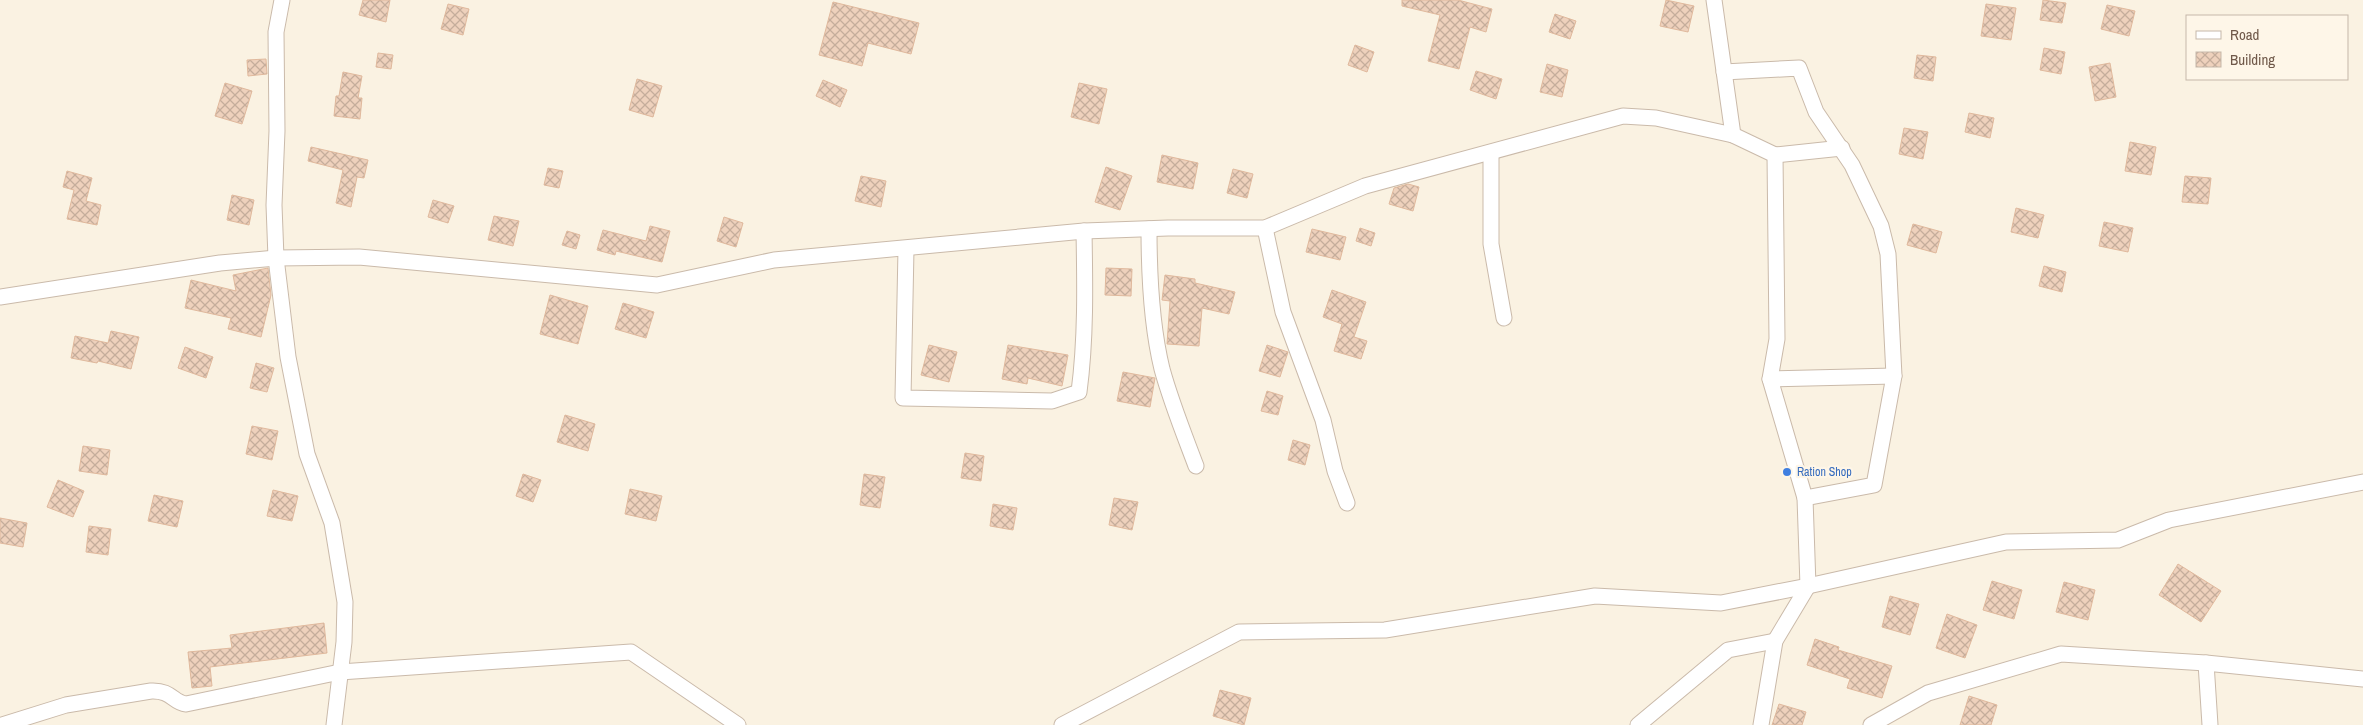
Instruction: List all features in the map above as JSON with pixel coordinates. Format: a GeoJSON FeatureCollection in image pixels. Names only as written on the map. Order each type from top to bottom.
{"type":"FeatureCollection","features":[{"type":"Feature","properties":{"kind":"street"},"geometry":{"type":"LineString","coordinates":[[282,0],[276,32],[277,131],[274,205],[276,258],[288,357],[307,454],[332,523],[346,602],[334,725]]}},
{"type":"Feature","properties":{"kind":"street"},"geometry":{"type":"LineString","coordinates":[[1714,0],[1733,135]]}},
{"type":"Feature","properties":{"kind":"street"},"geometry":{"type":"LineString","coordinates":[[1724,72],[1799,68],[1816,112],[1842,148],[1881,226],[1888,254],[1894,376],[1874,485],[1805,498]]}},
{"type":"Feature","properties":{"kind":"street"},"geometry":{"type":"LineString","coordinates":[[0,297],[220,263],[276,258],[359,257],[656,285],[774,260],[1084,232],[1149,229],[1265,228],[1365,186],[1623,116],[1656,118],[1733,135],[1775,155],[1842,148]]}},
{"type":"Feature","properties":{"kind":"street"},"geometry":{"type":"LineString","coordinates":[[1492,153],[1491,244],[1504,318]]}},
{"type":"Feature","properties":{"kind":"street"},"geometry":{"type":"LineString","coordinates":[[1762,725],[1775,641],[1808,586],[1805,498],[1770,378],[1777,339],[1775,155]]}},
{"type":"Feature","properties":{"kind":"street"},"geometry":{"type":"LineString","coordinates":[[1265,228],[1283,312],[1323,420],[1335,471],[1347,503]]}},
{"type":"Feature","properties":{"kind":"street"},"geometry":{"type":"LineString","coordinates":[[1149,229],[1149,274],[1162,367],[1172,403],[1196,466]]}},
{"type":"Feature","properties":{"kind":"street"},"geometry":{"type":"LineString","coordinates":[[906,249],[903,398],[1052,401],[1079,392],[1083,364],[1085,302],[1084,232]]}},
{"type":"Feature","properties":{"kind":"street"},"geometry":{"type":"LineString","coordinates":[[1770,378],[1894,376]]}},
{"type":"Feature","properties":{"kind":"street"},"geometry":{"type":"LineString","coordinates":[[1062,725],[1239,632],[1385,630],[1595,596],[1720,603],[1808,586],[2006,542],[2118,540],[2169,520],[2363,482]]}},
{"type":"Feature","properties":{"kind":"street"},"geometry":{"type":"LineString","coordinates":[[1638,725],[1728,650],[1775,641]]}},
{"type":"Feature","properties":{"kind":"street"},"geometry":{"type":"LineString","coordinates":[[2,725],[66,705],[152,691],[160,691],[172,696],[177,702],[186,704],[340,672],[631,652],[738,725]]}},
{"type":"Feature","properties":{"kind":"street"},"geometry":{"type":"LineString","coordinates":[[1871,725],[1928,693],[2060,654],[2206,663],[2363,679]]}},
{"type":"Feature","properties":{"kind":"street"},"geometry":{"type":"LineString","coordinates":[[2206,663],[2210,725]]}},
{"type":"Feature","properties":{"kind":"building"},"geometry":{"type":"Polygon","coordinates":[[[363,0],[390,0],[386,22],[359,15],[363,0]]]}},
{"type":"Feature","properties":{"kind":"building"},"geometry":{"type":"Polygon","coordinates":[[[1402,0],[1458,0],[1492,9],[1486,32],[1470,27],[1459,69],[1428,61],[1440,15],[1402,6],[1402,0]]]}},
{"type":"Feature","properties":{"kind":"building"},"geometry":{"type":"Polygon","coordinates":[[[1666,0],[1694,6],[1688,32],[1660,26],[1666,0]]]}},
{"type":"Feature","properties":{"kind":"building"},"geometry":{"type":"Polygon","coordinates":[[[2043,0],[2066,3],[2062,23],[2040,20],[2043,0]]]}},
{"type":"Feature","properties":{"kind":"building"},"geometry":{"type":"Polygon","coordinates":[[[833,2],[919,23],[911,54],[868,43],[862,66],[819,55],[833,2]]]}},
{"type":"Feature","properties":{"kind":"building"},"geometry":{"type":"Polygon","coordinates":[[[448,4],[469,9],[463,35],[441,29],[448,4]]]}},
{"type":"Feature","properties":{"kind":"building"},"geometry":{"type":"Polygon","coordinates":[[[1986,4],[2016,8],[2011,40],[1981,36],[1986,4]]]}},
{"type":"Feature","properties":{"kind":"building"},"geometry":{"type":"Polygon","coordinates":[[[2107,5],[2135,11],[2129,36],[2101,29],[2107,5]]]}},
{"type":"Feature","properties":{"kind":"building"},"geometry":{"type":"Polygon","coordinates":[[[1555,14],[1576,21],[1570,39],[1549,32],[1555,14]]]}},
{"type":"Feature","properties":{"kind":"building"},"geometry":{"type":"Polygon","coordinates":[[[1355,45],[1374,52],[1367,72],[1348,65],[1355,45]]]}},
{"type":"Feature","properties":{"kind":"building"},"geometry":{"type":"Polygon","coordinates":[[[2044,48],[2065,52],[2061,74],[2040,70],[2044,48]]]}},
{"type":"Feature","properties":{"kind":"building"},"geometry":{"type":"Polygon","coordinates":[[[378,53],[393,55],[391,69],[376,67],[378,53]]]}},
{"type":"Feature","properties":{"kind":"building"},"geometry":{"type":"Polygon","coordinates":[[[1917,55],[1936,57],[1933,81],[1914,78],[1917,55]]]}},
{"type":"Feature","properties":{"kind":"building"},"geometry":{"type":"Polygon","coordinates":[[[266,59],[267,74],[248,76],[247,60],[266,59]]]}},
{"type":"Feature","properties":{"kind":"building"},"geometry":{"type":"Polygon","coordinates":[[[2110,63],[2116,97],[2095,101],[2089,67],[2110,63]]]}},
{"type":"Feature","properties":{"kind":"building"},"geometry":{"type":"Polygon","coordinates":[[[1547,64],[1568,70],[1562,97],[1540,92],[1547,64]]]}},
{"type":"Feature","properties":{"kind":"building"},"geometry":{"type":"Polygon","coordinates":[[[1476,71],[1502,79],[1496,99],[1470,90],[1476,71]]]}},
{"type":"Feature","properties":{"kind":"building"},"geometry":{"type":"Polygon","coordinates":[[[343,72],[362,76],[358,98],[362,98],[360,119],[334,116],[336,96],[339,96],[343,72]]]}},
{"type":"Feature","properties":{"kind":"building"},"geometry":{"type":"Polygon","coordinates":[[[637,79],[662,86],[653,117],[629,110],[637,79]]]}},
{"type":"Feature","properties":{"kind":"building"},"geometry":{"type":"Polygon","coordinates":[[[823,80],[847,90],[840,107],[816,96],[823,80]]]}},
{"type":"Feature","properties":{"kind":"building"},"geometry":{"type":"Polygon","coordinates":[[[225,83],[252,91],[242,124],[215,116],[225,83]]]}},
{"type":"Feature","properties":{"kind":"building"},"geometry":{"type":"Polygon","coordinates":[[[1079,83],[1107,89],[1099,124],[1071,117],[1079,83]]]}},
{"type":"Feature","properties":{"kind":"building"},"geometry":{"type":"Polygon","coordinates":[[[1969,113],[1994,118],[1990,138],[1965,132],[1969,113]]]}},
{"type":"Feature","properties":{"kind":"building"},"geometry":{"type":"Polygon","coordinates":[[[1904,128],[1928,132],[1923,159],[1899,154],[1904,128]]]}},
{"type":"Feature","properties":{"kind":"building"},"geometry":{"type":"Polygon","coordinates":[[[2130,142],[2156,147],[2151,175],[2125,171],[2130,142]]]}},
{"type":"Feature","properties":{"kind":"building"},"geometry":{"type":"Polygon","coordinates":[[[311,147],[368,160],[364,178],[357,177],[351,207],[336,203],[343,170],[308,161],[311,147]]]}},
{"type":"Feature","properties":{"kind":"building"},"geometry":{"type":"Polygon","coordinates":[[[1162,155],[1198,163],[1193,189],[1157,182],[1162,155]]]}},
{"type":"Feature","properties":{"kind":"building"},"geometry":{"type":"Polygon","coordinates":[[[1106,167],[1132,176],[1120,210],[1095,202],[1106,167]]]}},
{"type":"Feature","properties":{"kind":"building"},"geometry":{"type":"Polygon","coordinates":[[[548,168],[563,171],[559,188],[544,185],[548,168]]]}},
{"type":"Feature","properties":{"kind":"building"},"geometry":{"type":"Polygon","coordinates":[[[1233,169],[1253,174],[1247,198],[1227,193],[1233,169]]]}},
{"type":"Feature","properties":{"kind":"building"},"geometry":{"type":"Polygon","coordinates":[[[67,171],[92,178],[86,201],[101,205],[97,225],[67,219],[74,190],[63,187],[67,171]]]}},
{"type":"Feature","properties":{"kind":"building"},"geometry":{"type":"Polygon","coordinates":[[[861,176],[886,181],[881,207],[855,201],[861,176]]]}},
{"type":"Feature","properties":{"kind":"building"},"geometry":{"type":"Polygon","coordinates":[[[2185,176],[2211,178],[2208,204],[2182,202],[2185,176]]]}},
{"type":"Feature","properties":{"kind":"building"},"geometry":{"type":"Polygon","coordinates":[[[1408,184],[1419,187],[1413,211],[1389,204],[1394,188],[1408,184]]]}},
{"type":"Feature","properties":{"kind":"building"},"geometry":{"type":"Polygon","coordinates":[[[232,195],[254,200],[249,225],[227,220],[232,195]]]}},
{"type":"Feature","properties":{"kind":"building"},"geometry":{"type":"Polygon","coordinates":[[[433,200],[454,206],[448,223],[428,217],[433,200]]]}},
{"type":"Feature","properties":{"kind":"building"},"geometry":{"type":"Polygon","coordinates":[[[2016,208],[2044,215],[2038,238],[2011,232],[2016,208]]]}},
{"type":"Feature","properties":{"kind":"building"},"geometry":{"type":"Polygon","coordinates":[[[494,216],[519,221],[513,246],[488,240],[494,216]]]}},
{"type":"Feature","properties":{"kind":"building"},"geometry":{"type":"Polygon","coordinates":[[[724,217],[743,223],[736,247],[717,241],[724,217]]]}},
{"type":"Feature","properties":{"kind":"building"},"geometry":{"type":"Polygon","coordinates":[[[2104,222],[2133,228],[2128,252],[2099,246],[2104,222]]]}},
{"type":"Feature","properties":{"kind":"building"},"geometry":{"type":"Polygon","coordinates":[[[1913,224],[1942,232],[1936,253],[1907,245],[1913,224]]]}},
{"type":"Feature","properties":{"kind":"building"},"geometry":{"type":"Polygon","coordinates":[[[650,226],[670,231],[662,262],[616,251],[615,255],[597,250],[603,230],[646,241],[650,226]]]}},
{"type":"Feature","properties":{"kind":"building"},"geometry":{"type":"Polygon","coordinates":[[[1360,228],[1375,233],[1371,246],[1356,241],[1360,228]]]}},
{"type":"Feature","properties":{"kind":"building"},"geometry":{"type":"Polygon","coordinates":[[[1312,229],[1346,237],[1340,260],[1306,252],[1312,229]]]}},
{"type":"Feature","properties":{"kind":"building"},"geometry":{"type":"Polygon","coordinates":[[[567,231],[580,235],[576,249],[562,245],[567,231]]]}},
{"type":"Feature","properties":{"kind":"building"},"geometry":{"type":"Polygon","coordinates":[[[2044,266],[2066,272],[2062,292],[2039,286],[2044,266]]]}},
{"type":"Feature","properties":{"kind":"building"},"geometry":{"type":"Polygon","coordinates":[[[268,268],[271,295],[261,337],[228,329],[231,318],[185,308],[191,280],[236,291],[233,275],[268,268]]]}},
{"type":"Feature","properties":{"kind":"building"},"geometry":{"type":"Polygon","coordinates":[[[1106,268],[1132,269],[1131,296],[1105,295],[1106,268]]]}},
{"type":"Feature","properties":{"kind":"building"},"geometry":{"type":"Polygon","coordinates":[[[1165,275],[1195,279],[1195,283],[1235,292],[1229,314],[1202,308],[1199,346],[1167,344],[1170,301],[1162,300],[1165,275]]]}},
{"type":"Feature","properties":{"kind":"building"},"geometry":{"type":"Polygon","coordinates":[[[1332,290],[1366,302],[1354,337],[1367,341],[1361,359],[1334,351],[1342,324],[1323,317],[1332,290]]]}},
{"type":"Feature","properties":{"kind":"building"},"geometry":{"type":"Polygon","coordinates":[[[550,295],[588,306],[578,344],[540,334],[550,295]]]}},
{"type":"Feature","properties":{"kind":"building"},"geometry":{"type":"Polygon","coordinates":[[[623,303],[654,312],[646,338],[615,329],[623,303]]]}},
{"type":"Feature","properties":{"kind":"building"},"geometry":{"type":"Polygon","coordinates":[[[111,331],[139,337],[131,369],[98,361],[97,363],[71,358],[75,336],[108,343],[111,331]]]}},
{"type":"Feature","properties":{"kind":"building"},"geometry":{"type":"Polygon","coordinates":[[[929,345],[957,352],[949,382],[921,375],[929,345]]]}},
{"type":"Feature","properties":{"kind":"building"},"geometry":{"type":"Polygon","coordinates":[[[1008,345],[1068,355],[1062,386],[1028,378],[1027,384],[1002,379],[1008,345]]]}},
{"type":"Feature","properties":{"kind":"building"},"geometry":{"type":"Polygon","coordinates":[[[1267,345],[1288,352],[1280,377],[1259,371],[1267,345]]]}},
{"type":"Feature","properties":{"kind":"building"},"geometry":{"type":"Polygon","coordinates":[[[185,347],[213,357],[206,378],[178,368],[185,347]]]}},
{"type":"Feature","properties":{"kind":"building"},"geometry":{"type":"Polygon","coordinates":[[[256,363],[274,368],[267,392],[250,388],[256,363]]]}},
{"type":"Feature","properties":{"kind":"building"},"geometry":{"type":"Polygon","coordinates":[[[1123,372],[1155,378],[1150,407],[1117,401],[1123,372]]]}},
{"type":"Feature","properties":{"kind":"building"},"geometry":{"type":"Polygon","coordinates":[[[1267,391],[1283,396],[1278,415],[1261,411],[1267,391]]]}},
{"type":"Feature","properties":{"kind":"building"},"geometry":{"type":"Polygon","coordinates":[[[565,415],[595,424],[588,451],[557,442],[565,415]]]}},
{"type":"Feature","properties":{"kind":"building"},"geometry":{"type":"Polygon","coordinates":[[[252,426],[278,431],[272,460],[246,454],[252,426]]]}},
{"type":"Feature","properties":{"kind":"building"},"geometry":{"type":"Polygon","coordinates":[[[1293,440],[1310,445],[1305,465],[1288,460],[1293,440]]]}},
{"type":"Feature","properties":{"kind":"building"},"geometry":{"type":"Polygon","coordinates":[[[83,446],[110,450],[107,475],[79,471],[83,446]]]}},
{"type":"Feature","properties":{"kind":"building"},"geometry":{"type":"Polygon","coordinates":[[[965,453],[984,456],[981,481],[961,478],[965,453]]]}},
{"type":"Feature","properties":{"kind":"building"},"geometry":{"type":"Polygon","coordinates":[[[523,474],[541,480],[533,502],[516,496],[523,474]]]}},
{"type":"Feature","properties":{"kind":"building"},"geometry":{"type":"Polygon","coordinates":[[[864,474],[885,477],[880,508],[860,505],[864,474]]]}},
{"type":"Feature","properties":{"kind":"building"},"geometry":{"type":"Polygon","coordinates":[[[58,480],[84,491],[73,517],[47,507],[58,480]]]}},
{"type":"Feature","properties":{"kind":"building"},"geometry":{"type":"Polygon","coordinates":[[[630,489],[662,496],[656,521],[625,514],[630,489]]]}},
{"type":"Feature","properties":{"kind":"building"},"geometry":{"type":"Polygon","coordinates":[[[273,490],[298,496],[292,521],[267,516],[273,490]]]}},
{"type":"Feature","properties":{"kind":"building"},"geometry":{"type":"Polygon","coordinates":[[[154,495],[183,501],[177,527],[148,521],[154,495]]]}},
{"type":"Feature","properties":{"kind":"building"},"geometry":{"type":"Polygon","coordinates":[[[1114,498],[1138,502],[1132,530],[1109,525],[1114,498]]]}},
{"type":"Feature","properties":{"kind":"building"},"geometry":{"type":"Polygon","coordinates":[[[993,504],[1017,508],[1013,530],[990,526],[993,504]]]}},
{"type":"Feature","properties":{"kind":"building"},"geometry":{"type":"Polygon","coordinates":[[[0,518],[27,523],[23,547],[0,543],[0,518]]]}},
{"type":"Feature","properties":{"kind":"building"},"geometry":{"type":"Polygon","coordinates":[[[89,526],[111,529],[108,555],[86,552],[89,526]]]}},
{"type":"Feature","properties":{"kind":"building"},"geometry":{"type":"Polygon","coordinates":[[[2178,564],[2221,591],[2201,622],[2159,595],[2178,564]]]}},
{"type":"Feature","properties":{"kind":"building"},"geometry":{"type":"Polygon","coordinates":[[[1992,581],[2022,590],[2014,619],[1983,610],[1992,581]]]}},
{"type":"Feature","properties":{"kind":"building"},"geometry":{"type":"Polygon","coordinates":[[[2064,582],[2095,590],[2088,620],[2056,612],[2064,582]]]}},
{"type":"Feature","properties":{"kind":"building"},"geometry":{"type":"Polygon","coordinates":[[[1890,596],[1919,604],[1910,635],[1882,627],[1890,596]]]}},
{"type":"Feature","properties":{"kind":"building"},"geometry":{"type":"Polygon","coordinates":[[[1947,614],[1977,625],[1965,658],[1936,648],[1947,614]]]}},
{"type":"Feature","properties":{"kind":"building"},"geometry":{"type":"Polygon","coordinates":[[[324,623],[327,653],[210,667],[212,686],[192,688],[188,652],[232,648],[230,635],[324,623]]]}},
{"type":"Feature","properties":{"kind":"building"},"geometry":{"type":"Polygon","coordinates":[[[1815,639],[1839,647],[1838,650],[1892,666],[1882,698],[1847,688],[1850,679],[1807,665],[1815,639]]]}},
{"type":"Feature","properties":{"kind":"building"},"geometry":{"type":"Polygon","coordinates":[[[1220,690],[1251,698],[1244,725],[1213,716],[1220,690]]]}},
{"type":"Feature","properties":{"kind":"building"},"geometry":{"type":"Polygon","coordinates":[[[1969,696],[1997,705],[1991,725],[1960,725],[1969,696]]]}},
{"type":"Feature","properties":{"kind":"building"},"geometry":{"type":"Polygon","coordinates":[[[1779,704],[1806,712],[1802,725],[1772,725],[1779,704]]]}},
{"type":"Feature","properties":{"kind":"place","name":"Ration Shop"},"geometry":{"type":"Point","coordinates":[1787,472]}}]}
